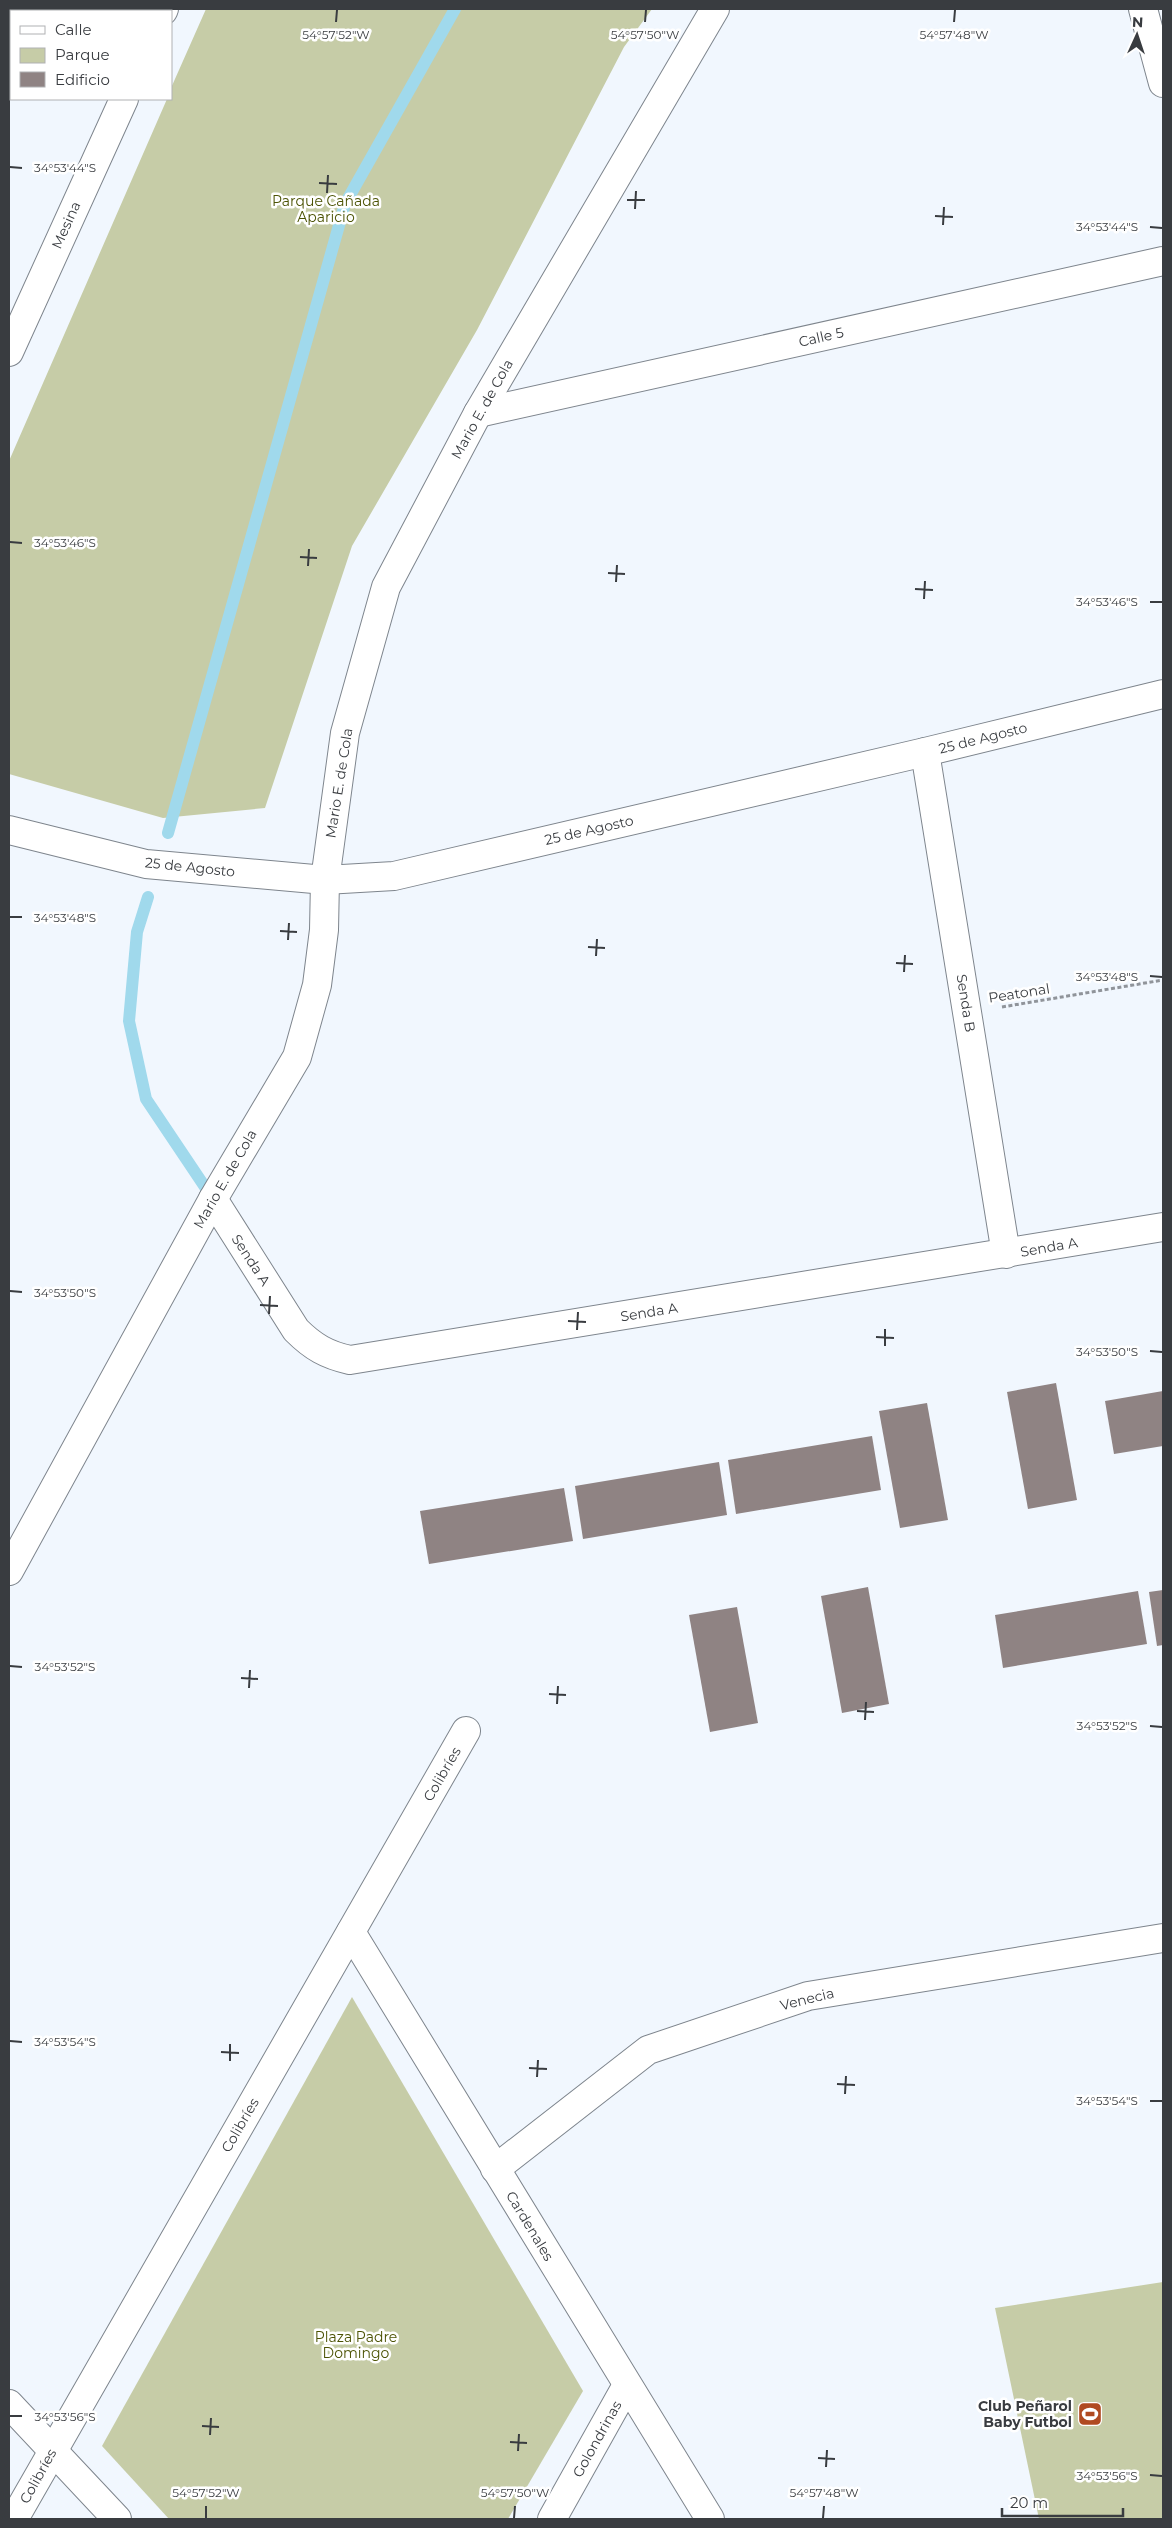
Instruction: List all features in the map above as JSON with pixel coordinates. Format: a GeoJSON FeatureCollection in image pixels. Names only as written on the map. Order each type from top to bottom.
{"type":"FeatureCollection","features":[{"type":"Feature","properties":{"kind":"street","name":"Mario E. de Cola"},"geometry":{"type":"LineString","coordinates":[[9,1571],[213,1199],[297,1057],[317,985],[324,930],[325,880],[345,733],[386,586],[478,413],[715,9]]}},
{"type":"Feature","properties":{"kind":"street"},"geometry":{"type":"LineString","coordinates":[[1143,9],[1163,83]]}},
{"type":"Feature","properties":{"kind":"street","name":"Mesina"},"geometry":{"type":"LineString","coordinates":[[9,352],[124,100]]}},
{"type":"Feature","properties":{"kind":"street","name":"Calle 5"},"geometry":{"type":"LineString","coordinates":[[478,413],[1163,261]]}},
{"type":"Feature","properties":{"kind":"street","name":"25 de Agosto"},"geometry":{"type":"LineString","coordinates":[[9,830],[146,864],[325,880],[394,876],[925,752],[1163,694]]}},
{"type":"Feature","properties":{"kind":"street","name":"Senda B"},"geometry":{"type":"LineString","coordinates":[[925,752],[1006,1254]]}},
{"type":"Feature","properties":{"kind":"street","name":"Senda A"},"geometry":{"type":"LineString","coordinates":[[213,1199],[296,1330],[313,1347],[333,1357],[350,1360],[1163,1227]]}},
{"type":"Feature","properties":{"kind":"street","name":"Colibríes"},"geometry":{"type":"LineString","coordinates":[[14,2519],[466,1732]]}},
{"type":"Feature","properties":{"kind":"street","name":"Cardenales"},"geometry":{"type":"LineString","coordinates":[[350,1932],[710,2519]]}},
{"type":"Feature","properties":{"kind":"street","name":"Venecia"},"geometry":{"type":"LineString","coordinates":[[495,2169],[648,2050],[808,1996],[1163,1938]]}},
{"type":"Feature","properties":{"kind":"street","name":"Golondrinas"},"geometry":{"type":"LineString","coordinates":[[552,2519],[627,2385]]}},
{"type":"Feature","properties":{"kind":"street"},"geometry":{"type":"LineString","coordinates":[[9,2404],[117,2519]]}},
{"type":"Feature","properties":{"kind":"path","name":"Peatonal"},"geometry":{"type":"LineString","coordinates":[[967,1013],[1163,980]]}},
{"type":"Feature","properties":{"kind":"green space"},"geometry":{"type":"Polygon","coordinates":[[[74,9],[137,9],[136,10],[74,9]]]}},
{"type":"Feature","properties":{"kind":"green space","name":"Parque Cañada Aparicio"},"geometry":{"type":"Polygon","coordinates":[[[206,9],[652,9],[624,47],[477,330],[352,546],[265,808],[163,818],[9,774],[9,461],[167,100],[172,100],[172,86],[206,9]]]}},
{"type":"Feature","properties":{"kind":"green space","name":"Plaza Padre Domingo"},"geometry":{"type":"Polygon","coordinates":[[[352,1997],[583,2391],[508,2519],[169,2519],[102,2446],[352,1997]]]}},
{"type":"Feature","properties":{"kind":"green space","name":"Club Peñarol Baby Futbol"},"geometry":{"type":"Polygon","coordinates":[[[1163,2282],[1163,2519],[1039,2519],[995,2308],[1163,2282]]]}},
{"type":"Feature","properties":{"kind":"building"},"geometry":{"type":"Polygon","coordinates":[[[1056,1383],[1077,1500],[1028,1509],[1007,1392],[1056,1383]]]}},
{"type":"Feature","properties":{"kind":"building"},"geometry":{"type":"Polygon","coordinates":[[[1163,1391],[1163,1446],[1114,1454],[1105,1401],[1163,1391]]]}},
{"type":"Feature","properties":{"kind":"building"},"geometry":{"type":"Polygon","coordinates":[[[927,1403],[948,1520],[900,1528],[879,1411],[927,1403]]]}},
{"type":"Feature","properties":{"kind":"building"},"geometry":{"type":"Polygon","coordinates":[[[872,1436],[881,1490],[736,1514],[728,1460],[872,1436]]]}},
{"type":"Feature","properties":{"kind":"building"},"geometry":{"type":"Polygon","coordinates":[[[719,1462],[727,1515],[583,1539],[575,1486],[719,1462]]]}},
{"type":"Feature","properties":{"kind":"building"},"geometry":{"type":"Polygon","coordinates":[[[564,1488],[573,1541],[429,1564],[420,1511],[564,1488]]]}},
{"type":"Feature","properties":{"kind":"building"},"geometry":{"type":"Polygon","coordinates":[[[868,1587],[889,1704],[842,1713],[821,1596],[868,1587]]]}},
{"type":"Feature","properties":{"kind":"building"},"geometry":{"type":"Polygon","coordinates":[[[1163,1590],[1163,1645],[1157,1646],[1149,1592],[1163,1590]]]}},
{"type":"Feature","properties":{"kind":"building"},"geometry":{"type":"Polygon","coordinates":[[[1138,1591],[1147,1644],[1003,1668],[995,1615],[1138,1591]]]}},
{"type":"Feature","properties":{"kind":"building"},"geometry":{"type":"Polygon","coordinates":[[[737,1607],[758,1723],[710,1732],[689,1615],[737,1607]]]}},
{"type":"Feature","properties":{"kind":"waterway"},"geometry":{"type":"LineString","coordinates":[[168,833],[345,204],[455,9]]}},
{"type":"Feature","properties":{"kind":"waterway"},"geometry":{"type":"LineString","coordinates":[[148,897],[137,932],[129,1021],[146,1099],[213,1199]]}},
{"type":"Feature","properties":{"kind":"place","name":"Club Peñarol Baby Futbol"},"geometry":{"type":"Point","coordinates":[1090,2414]}}]}
